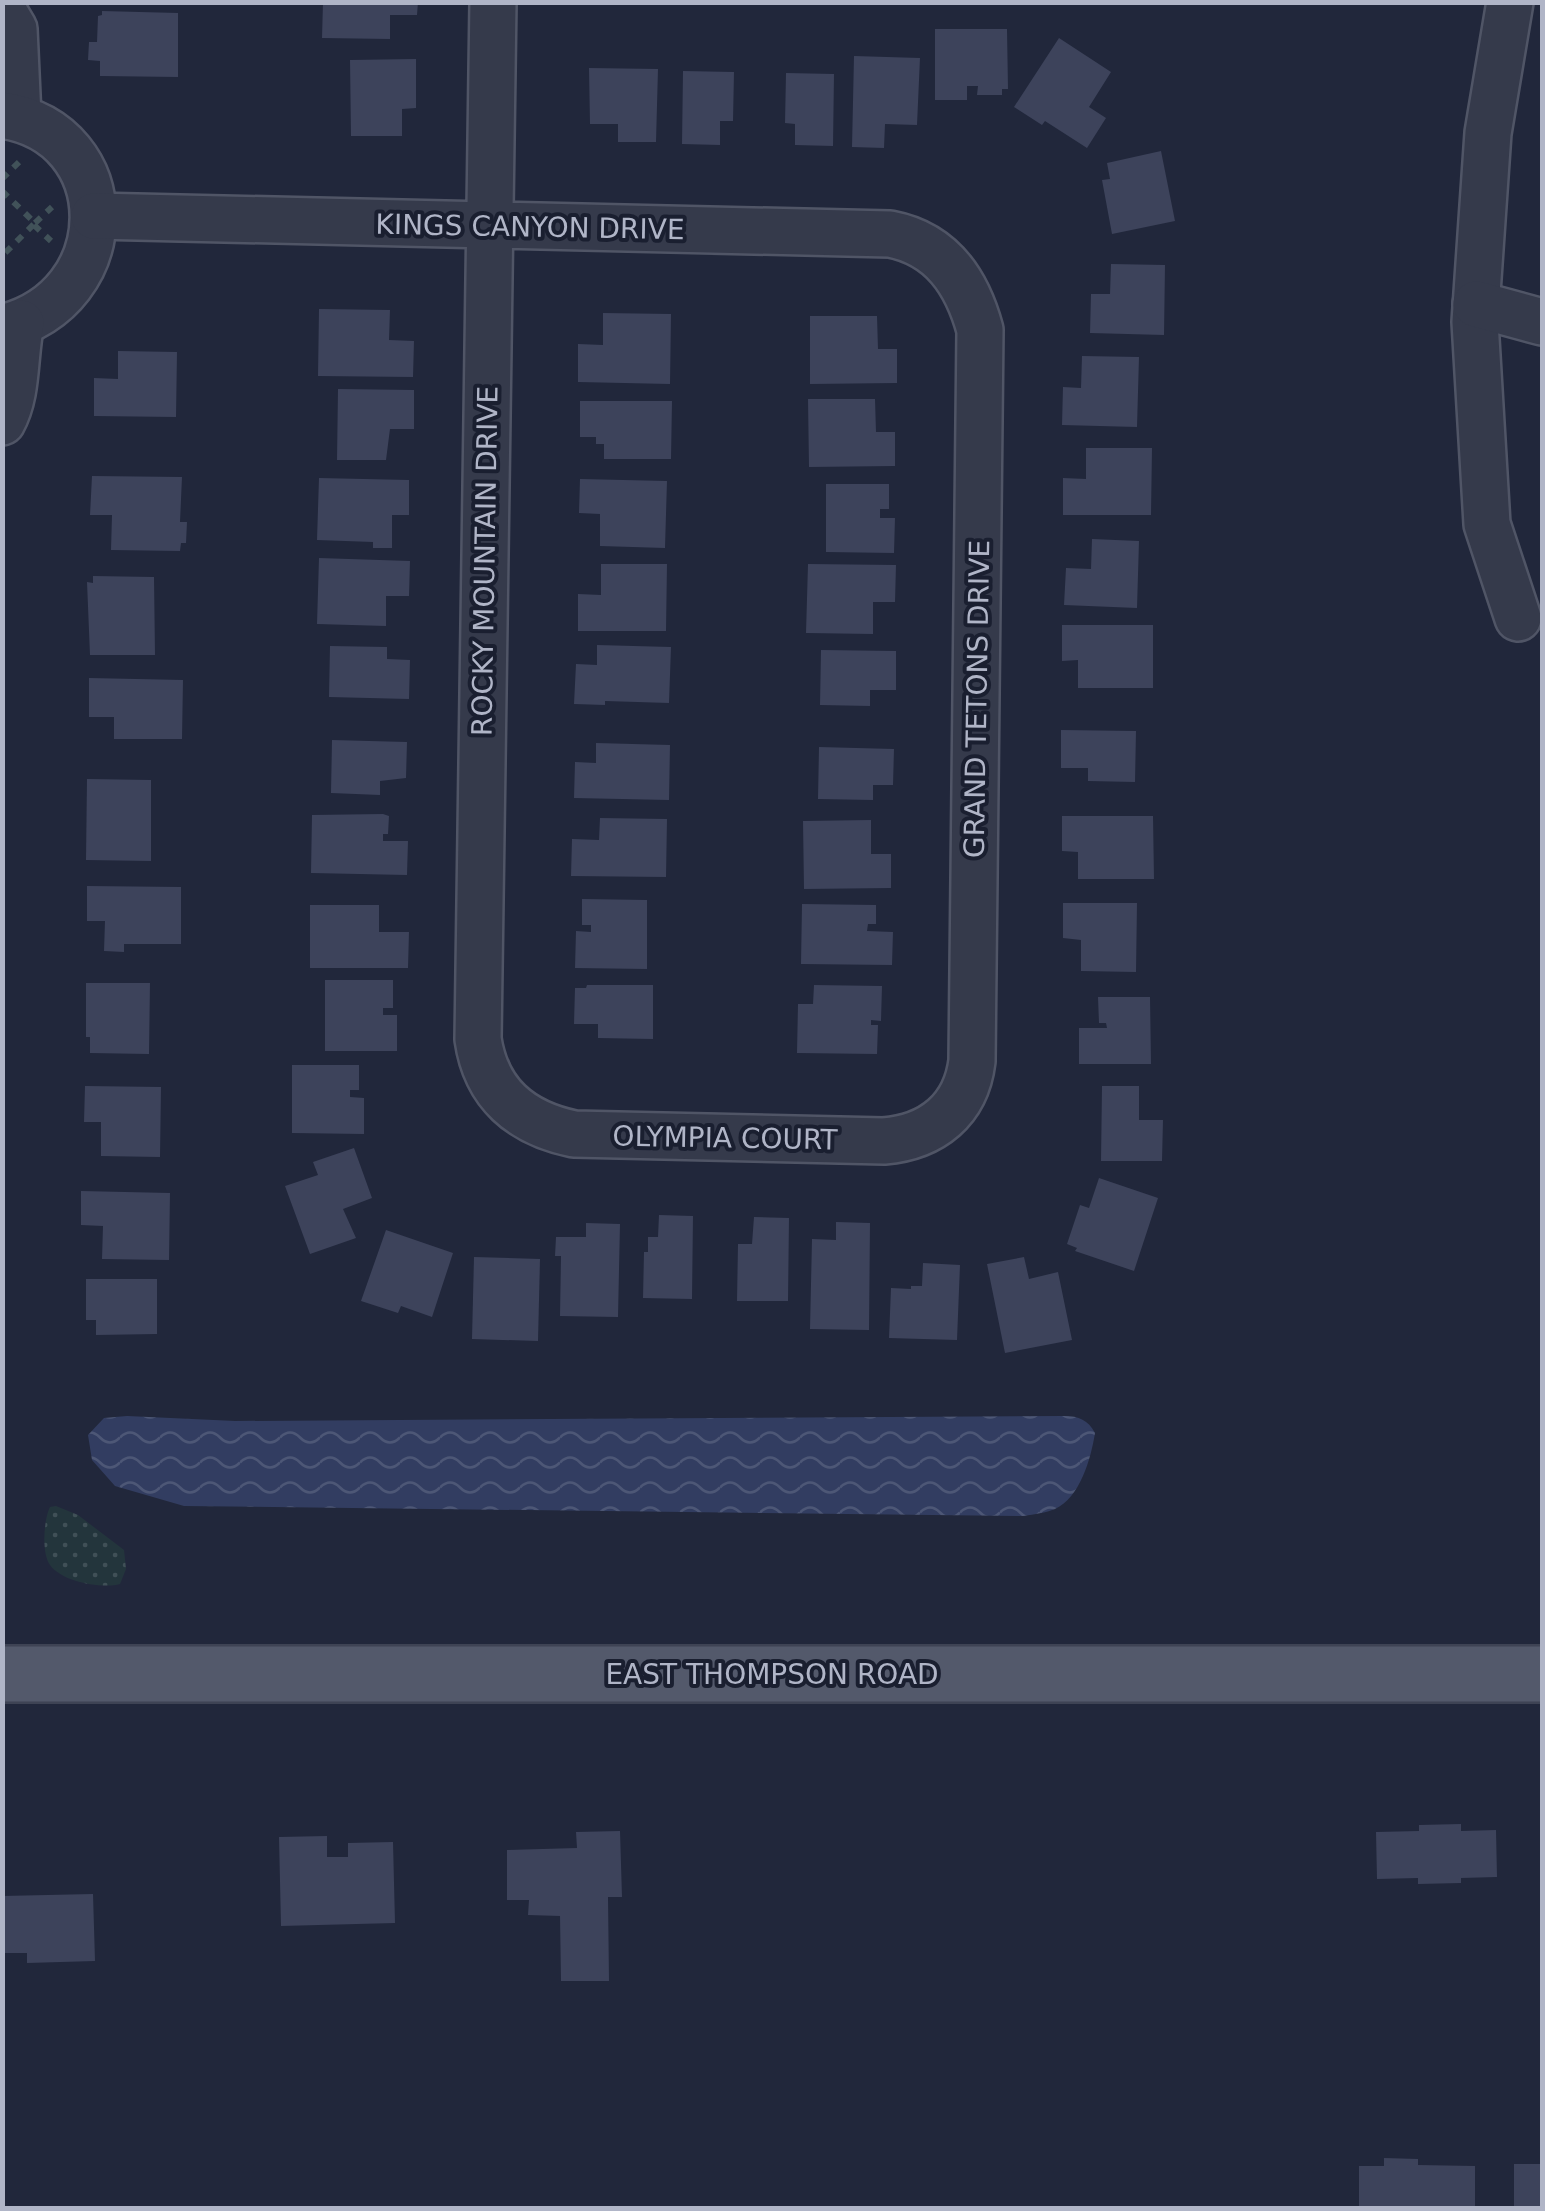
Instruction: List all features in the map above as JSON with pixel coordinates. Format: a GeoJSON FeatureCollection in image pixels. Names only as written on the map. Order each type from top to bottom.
{"type":"FeatureCollection","features":[{"type":"Feature","properties":{"kind":"main road","name":"EAST THOMPSON ROAD"},"geometry":{"type":"LineString","coordinates":[[2,1674],[1542,1674]]}},
{"type":"Feature","properties":{"kind":"street","name":"ROCKY MOUNTAIN DRIVE"},"geometry":{"type":"LineString","coordinates":[[493,2],[478,1039],[485,1072],[513,1109]]}},
{"type":"Feature","properties":{"kind":"street"},"geometry":{"type":"LineString","coordinates":[[1510,2],[1488,133],[1476,304],[1486,524],[1518,618]]}},
{"type":"Feature","properties":{"kind":"street"},"geometry":{"type":"LineString","coordinates":[[2,9],[14,28],[10,116],[48,132],[70,152],[85,176],[94,216],[92,245],[82,271],[65,295],[42,313],[12,326],[15,352],[10,408],[2,422]]}},
{"type":"Feature","properties":{"kind":"street","name":"KINGS CANYON DRIVE"},"geometry":{"type":"LineString","coordinates":[[94,216],[890,234],[928,249],[956,270]]}},
{"type":"Feature","properties":{"kind":"street","name":"GRAND TETONS DRIVE"},"geometry":{"type":"LineString","coordinates":[[940,1123],[962,1098],[972,1061],[980,330],[956,270]]}},
{"type":"Feature","properties":{"kind":"street"},"geometry":{"type":"LineString","coordinates":[[1476,304],[1542,322]]}},
{"type":"Feature","properties":{"kind":"street","name":"OLYMPIA COURT"},"geometry":{"type":"LineString","coordinates":[[513,1109],[536,1124],[574,1134],[884,1141],[920,1135],[940,1123]]}},
{"type":"Feature","properties":{"kind":"path"},"geometry":{"type":"LineString","coordinates":[[2,191],[35,223],[2,256]]}},
{"type":"Feature","properties":{"kind":"shaded area"},"geometry":{"type":"Polygon","coordinates":[[[50,1507],[78,1515],[124,1550],[126,1569],[120,1584],[83,1583],[63,1576],[50,1565],[45,1552],[45,1527],[50,1507]]]}},
{"type":"Feature","properties":{"kind":"water"},"geometry":{"type":"Polygon","coordinates":[[[1064,1416],[1082,1420],[1095,1433],[1087,1465],[1071,1496],[1055,1509],[1024,1516],[184,1506],[115,1486],[92,1460],[88,1435],[104,1418],[235,1421],[1064,1416]]]}},
{"type":"Feature","properties":{"kind":"building"},"geometry":{"type":"Polygon","coordinates":[[[323,2],[418,2],[417,15],[390,15],[390,39],[322,38],[323,2]]]}},
{"type":"Feature","properties":{"kind":"building"},"geometry":{"type":"Polygon","coordinates":[[[102,11],[178,13],[178,77],[100,76],[100,61],[88,60],[89,42],[97,42],[98,16],[102,11]]]}},
{"type":"Feature","properties":{"kind":"building"},"geometry":{"type":"Polygon","coordinates":[[[935,29],[1007,29],[1008,89],[1002,89],[1002,95],[977,95],[978,86],[967,86],[967,100],[935,100],[935,29]]]}},
{"type":"Feature","properties":{"kind":"building"},"geometry":{"type":"Polygon","coordinates":[[[1059,38],[1111,72],[1089,107],[1106,118],[1087,148],[1014,107],[1059,38]]]}},
{"type":"Feature","properties":{"kind":"building"},"geometry":{"type":"Polygon","coordinates":[[[854,56],[920,58],[917,125],[885,124],[884,148],[852,147],[854,56]]]}},
{"type":"Feature","properties":{"kind":"building"},"geometry":{"type":"Polygon","coordinates":[[[416,59],[416,108],[402,109],[402,136],[351,136],[350,60],[416,59]]]}},
{"type":"Feature","properties":{"kind":"building"},"geometry":{"type":"Polygon","coordinates":[[[589,68],[658,69],[656,142],[618,142],[618,124],[590,124],[589,68]]]}},
{"type":"Feature","properties":{"kind":"building"},"geometry":{"type":"Polygon","coordinates":[[[683,71],[734,72],[733,121],[720,121],[720,145],[682,144],[683,71]]]}},
{"type":"Feature","properties":{"kind":"building"},"geometry":{"type":"Polygon","coordinates":[[[786,73],[834,74],[833,146],[795,145],[795,124],[785,123],[786,73]]]}},
{"type":"Feature","properties":{"kind":"building"},"geometry":{"type":"Polygon","coordinates":[[[1161,151],[1175,221],[1112,234],[1102,180],[1110,179],[1107,163],[1161,151]]]}},
{"type":"Feature","properties":{"kind":"building"},"geometry":{"type":"Polygon","coordinates":[[[1111,264],[1165,265],[1164,335],[1090,333],[1091,294],[1110,294],[1111,264]]]}},
{"type":"Feature","properties":{"kind":"building"},"geometry":{"type":"Polygon","coordinates":[[[319,309],[390,310],[389,340],[414,341],[413,377],[318,376],[319,309]]]}},
{"type":"Feature","properties":{"kind":"building"},"geometry":{"type":"Polygon","coordinates":[[[603,313],[671,314],[670,384],[578,382],[578,344],[603,345],[603,313]]]}},
{"type":"Feature","properties":{"kind":"building"},"geometry":{"type":"Polygon","coordinates":[[[810,316],[877,316],[878,349],[897,349],[897,383],[810,384],[810,316]]]}},
{"type":"Feature","properties":{"kind":"building"},"geometry":{"type":"Polygon","coordinates":[[[118,351],[177,352],[176,417],[94,416],[94,378],[118,379],[118,351]]]}},
{"type":"Feature","properties":{"kind":"building"},"geometry":{"type":"Polygon","coordinates":[[[1082,356],[1139,357],[1137,427],[1062,425],[1063,387],[1081,388],[1082,356]]]}},
{"type":"Feature","properties":{"kind":"building"},"geometry":{"type":"Polygon","coordinates":[[[338,389],[414,390],[414,429],[390,429],[386,460],[337,460],[338,389]]]}},
{"type":"Feature","properties":{"kind":"building"},"geometry":{"type":"Polygon","coordinates":[[[808,399],[875,399],[876,432],[895,432],[895,466],[809,467],[808,399]]]}},
{"type":"Feature","properties":{"kind":"building"},"geometry":{"type":"Polygon","coordinates":[[[580,401],[672,401],[671,459],[604,459],[604,444],[596,444],[596,437],[580,437],[580,401]]]}},
{"type":"Feature","properties":{"kind":"building"},"geometry":{"type":"Polygon","coordinates":[[[1086,448],[1152,448],[1151,515],[1063,515],[1063,478],[1086,479],[1086,448]]]}},
{"type":"Feature","properties":{"kind":"building"},"geometry":{"type":"Polygon","coordinates":[[[92,476],[182,477],[180,522],[187,522],[186,543],[181,543],[180,551],[111,550],[112,515],[90,515],[92,476]]]}},
{"type":"Feature","properties":{"kind":"building"},"geometry":{"type":"Polygon","coordinates":[[[319,478],[409,480],[409,515],[392,515],[392,548],[373,548],[373,542],[317,540],[319,478]]]}},
{"type":"Feature","properties":{"kind":"building"},"geometry":{"type":"Polygon","coordinates":[[[580,479],[667,481],[665,548],[600,546],[600,514],[579,513],[580,479]]]}},
{"type":"Feature","properties":{"kind":"building"},"geometry":{"type":"Polygon","coordinates":[[[826,484],[889,484],[889,509],[880,509],[880,518],[895,518],[894,553],[826,552],[826,484]]]}},
{"type":"Feature","properties":{"kind":"building"},"geometry":{"type":"Polygon","coordinates":[[[1092,539],[1139,541],[1137,608],[1064,605],[1066,568],[1091,569],[1092,539]]]}},
{"type":"Feature","properties":{"kind":"building"},"geometry":{"type":"Polygon","coordinates":[[[319,558],[410,561],[409,596],[386,596],[386,626],[317,624],[319,558]]]}},
{"type":"Feature","properties":{"kind":"building"},"geometry":{"type":"Polygon","coordinates":[[[601,564],[667,564],[666,631],[578,631],[578,594],[601,595],[601,564]]]}},
{"type":"Feature","properties":{"kind":"building"},"geometry":{"type":"Polygon","coordinates":[[[808,564],[896,565],[895,602],[873,602],[873,634],[806,633],[808,564]]]}},
{"type":"Feature","properties":{"kind":"building"},"geometry":{"type":"Polygon","coordinates":[[[93,576],[154,577],[155,655],[90,655],[87,582],[93,583],[93,576]]]}},
{"type":"Feature","properties":{"kind":"building"},"geometry":{"type":"Polygon","coordinates":[[[1062,625],[1153,625],[1153,688],[1078,688],[1078,660],[1062,661],[1062,625]]]}},
{"type":"Feature","properties":{"kind":"building"},"geometry":{"type":"Polygon","coordinates":[[[597,645],[671,647],[669,703],[574,704],[576,664],[597,665],[597,645]]]}},
{"type":"Feature","properties":{"kind":"building"},"geometry":{"type":"Polygon","coordinates":[[[330,646],[387,647],[387,659],[410,660],[409,699],[329,697],[330,646]]]}},
{"type":"Feature","properties":{"kind":"building"},"geometry":{"type":"Polygon","coordinates":[[[821,650],[896,651],[896,690],[870,690],[870,706],[820,705],[821,650]]]}},
{"type":"Feature","properties":{"kind":"building"},"geometry":{"type":"Polygon","coordinates":[[[89,678],[183,680],[182,739],[114,739],[114,717],[89,717],[89,678]]]}},
{"type":"Feature","properties":{"kind":"building"},"geometry":{"type":"Polygon","coordinates":[[[1061,730],[1136,731],[1135,782],[1088,781],[1088,768],[1061,768],[1061,730]]]}},
{"type":"Feature","properties":{"kind":"building"},"geometry":{"type":"Polygon","coordinates":[[[332,740],[407,742],[406,778],[380,781],[380,795],[331,793],[332,740]]]}},
{"type":"Feature","properties":{"kind":"building"},"geometry":{"type":"Polygon","coordinates":[[[596,743],[670,745],[669,800],[574,798],[575,762],[596,763],[596,743]]]}},
{"type":"Feature","properties":{"kind":"building"},"geometry":{"type":"Polygon","coordinates":[[[819,747],[894,749],[893,785],[873,785],[873,800],[818,799],[819,747]]]}},
{"type":"Feature","properties":{"kind":"building"},"geometry":{"type":"Polygon","coordinates":[[[87,779],[151,780],[151,861],[86,860],[87,779]]]}},
{"type":"Feature","properties":{"kind":"building"},"geometry":{"type":"Polygon","coordinates":[[[312,815],[389,816],[388,834],[383,834],[383,841],[408,841],[407,875],[311,873],[312,815]]]}},
{"type":"Feature","properties":{"kind":"building"},"geometry":{"type":"Polygon","coordinates":[[[1062,816],[1153,816],[1154,879],[1078,879],[1078,852],[1062,851],[1062,816]]]}},
{"type":"Feature","properties":{"kind":"building"},"geometry":{"type":"Polygon","coordinates":[[[600,818],[667,819],[666,877],[571,876],[572,839],[599,840],[600,818]]]}},
{"type":"Feature","properties":{"kind":"building"},"geometry":{"type":"Polygon","coordinates":[[[871,820],[871,854],[891,854],[891,888],[804,889],[803,821],[871,820]]]}},
{"type":"Feature","properties":{"kind":"building"},"geometry":{"type":"Polygon","coordinates":[[[87,886],[181,887],[181,944],[124,944],[124,952],[104,951],[105,921],[87,921],[87,886]]]}},
{"type":"Feature","properties":{"kind":"building"},"geometry":{"type":"Polygon","coordinates":[[[582,899],[647,900],[647,969],[575,968],[576,931],[591,932],[591,925],[582,925],[582,899]]]}},
{"type":"Feature","properties":{"kind":"building"},"geometry":{"type":"Polygon","coordinates":[[[1063,903],[1137,903],[1136,972],[1081,971],[1081,940],[1063,938],[1063,903]]]}},
{"type":"Feature","properties":{"kind":"building"},"geometry":{"type":"Polygon","coordinates":[[[802,904],[876,905],[876,924],[868,924],[867,931],[893,932],[892,965],[801,964],[802,904]]]}},
{"type":"Feature","properties":{"kind":"building"},"geometry":{"type":"Polygon","coordinates":[[[310,905],[379,905],[379,932],[409,932],[408,968],[310,968],[310,905]]]}},
{"type":"Feature","properties":{"kind":"building"},"geometry":{"type":"Polygon","coordinates":[[[325,980],[393,980],[393,1008],[383,1008],[383,1015],[397,1015],[397,1051],[325,1051],[325,980]]]}},
{"type":"Feature","properties":{"kind":"building"},"geometry":{"type":"Polygon","coordinates":[[[86,983],[150,983],[149,1054],[90,1053],[90,1037],[86,1037],[86,983]]]}},
{"type":"Feature","properties":{"kind":"building"},"geometry":{"type":"Polygon","coordinates":[[[653,985],[653,1039],[598,1038],[598,1024],[574,1024],[575,988],[653,985]]]}},
{"type":"Feature","properties":{"kind":"building"},"geometry":{"type":"Polygon","coordinates":[[[814,985],[882,986],[881,1021],[871,1020],[871,1025],[878,1025],[877,1054],[797,1053],[798,1004],[813,1004],[814,985]]]}},
{"type":"Feature","properties":{"kind":"building"},"geometry":{"type":"Polygon","coordinates":[[[1098,997],[1150,997],[1151,1064],[1079,1064],[1079,1028],[1107,1028],[1106,1023],[1099,1023],[1098,997]]]}},
{"type":"Feature","properties":{"kind":"building"},"geometry":{"type":"Polygon","coordinates":[[[292,1065],[359,1065],[359,1090],[350,1090],[350,1097],[364,1098],[364,1134],[292,1133],[292,1065]]]}},
{"type":"Feature","properties":{"kind":"building"},"geometry":{"type":"Polygon","coordinates":[[[85,1086],[161,1087],[160,1157],[101,1156],[101,1122],[84,1122],[85,1086]]]}},
{"type":"Feature","properties":{"kind":"building"},"geometry":{"type":"Polygon","coordinates":[[[1102,1086],[1139,1086],[1139,1120],[1163,1120],[1162,1161],[1101,1161],[1102,1086]]]}},
{"type":"Feature","properties":{"kind":"building"},"geometry":{"type":"Polygon","coordinates":[[[354,1148],[372,1198],[343,1209],[356,1238],[310,1254],[285,1186],[318,1175],[313,1162],[354,1148]]]}},
{"type":"Feature","properties":{"kind":"building"},"geometry":{"type":"Polygon","coordinates":[[[1099,1178],[1158,1198],[1134,1271],[1075,1251],[1077,1248],[1067,1244],[1080,1205],[1089,1208],[1099,1178]]]}},
{"type":"Feature","properties":{"kind":"building"},"geometry":{"type":"Polygon","coordinates":[[[81,1191],[170,1193],[169,1260],[102,1259],[103,1226],[81,1225],[81,1191]]]}},
{"type":"Feature","properties":{"kind":"building"},"geometry":{"type":"Polygon","coordinates":[[[659,1215],[693,1216],[692,1299],[643,1298],[644,1252],[648,1252],[648,1237],[658,1237],[659,1215]]]}},
{"type":"Feature","properties":{"kind":"building"},"geometry":{"type":"Polygon","coordinates":[[[754,1217],[789,1218],[788,1301],[737,1301],[738,1244],[752,1244],[754,1217]]]}},
{"type":"Feature","properties":{"kind":"building"},"geometry":{"type":"Polygon","coordinates":[[[836,1222],[870,1223],[869,1330],[810,1329],[812,1239],[836,1240],[836,1222]]]}},
{"type":"Feature","properties":{"kind":"building"},"geometry":{"type":"Polygon","coordinates":[[[586,1223],[620,1224],[618,1317],[560,1316],[561,1256],[555,1256],[556,1237],[586,1237],[586,1223]]]}},
{"type":"Feature","properties":{"kind":"building"},"geometry":{"type":"Polygon","coordinates":[[[386,1230],[453,1253],[432,1317],[401,1306],[398,1313],[361,1301],[386,1230]]]}},
{"type":"Feature","properties":{"kind":"building"},"geometry":{"type":"Polygon","coordinates":[[[474,1257],[540,1259],[538,1341],[472,1339],[474,1257]]]}},
{"type":"Feature","properties":{"kind":"building"},"geometry":{"type":"Polygon","coordinates":[[[1024,1257],[1029,1279],[1058,1272],[1072,1340],[1005,1353],[987,1264],[1024,1257]]]}},
{"type":"Feature","properties":{"kind":"building"},"geometry":{"type":"Polygon","coordinates":[[[923,1263],[960,1265],[957,1340],[889,1338],[891,1288],[922,1286],[923,1263]]]}},
{"type":"Feature","properties":{"kind":"building"},"geometry":{"type":"Polygon","coordinates":[[[86,1279],[157,1279],[157,1334],[96,1335],[96,1320],[86,1320],[86,1279]]]}},
{"type":"Feature","properties":{"kind":"building"},"geometry":{"type":"Polygon","coordinates":[[[1461,1824],[1461,1831],[1496,1830],[1497,1877],[1418,1884],[1418,1878],[1377,1879],[1376,1832],[1419,1831],[1419,1825],[1461,1824]]]}},
{"type":"Feature","properties":{"kind":"building"},"geometry":{"type":"Polygon","coordinates":[[[620,1831],[622,1897],[608,1897],[609,1981],[561,1981],[560,1916],[528,1915],[529,1900],[507,1900],[507,1850],[577,1848],[576,1832],[620,1831]]]}},
{"type":"Feature","properties":{"kind":"building"},"geometry":{"type":"Polygon","coordinates":[[[327,1836],[327,1857],[348,1857],[348,1843],[393,1842],[395,1923],[281,1926],[279,1837],[327,1836]]]}},
{"type":"Feature","properties":{"kind":"building"},"geometry":{"type":"Polygon","coordinates":[[[93,1894],[95,1961],[27,1963],[27,1953],[2,1953],[2,1896],[93,1894]]]}},
{"type":"Feature","properties":{"kind":"building"},"geometry":{"type":"Polygon","coordinates":[[[1384,2158],[1418,2159],[1418,2165],[1475,2166],[1475,2208],[1359,2208],[1359,2166],[1384,2166],[1384,2158]]]}},
{"type":"Feature","properties":{"kind":"building"},"geometry":{"type":"Polygon","coordinates":[[[1514,2164],[1542,2164],[1542,2208],[1514,2208],[1514,2164]]]}}]}
